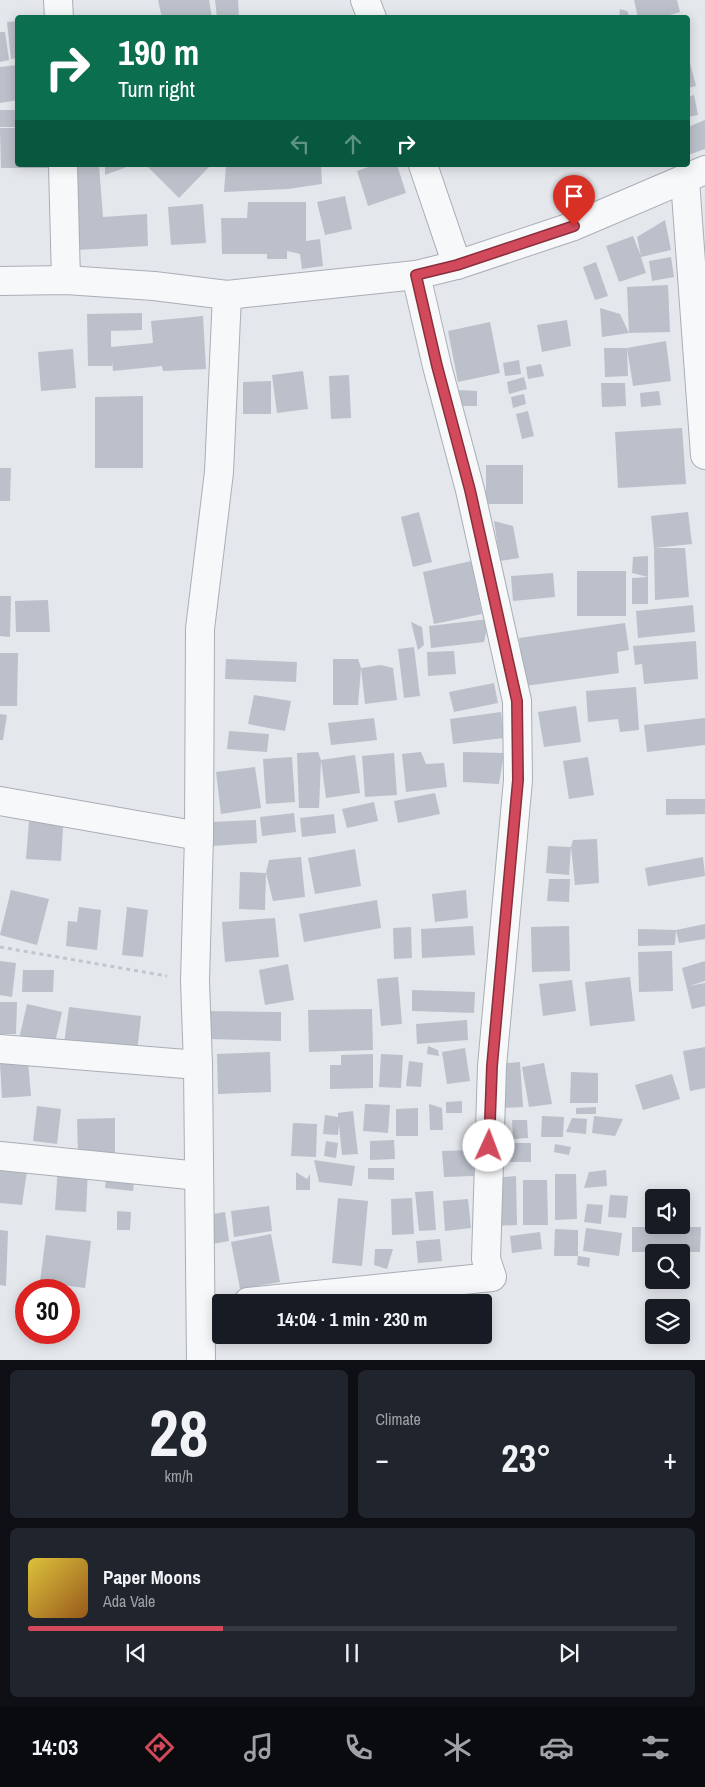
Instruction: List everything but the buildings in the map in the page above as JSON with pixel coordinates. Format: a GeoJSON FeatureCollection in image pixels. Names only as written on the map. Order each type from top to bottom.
{"type":"FeatureCollection","features":[{"type":"Feature","properties":{"kind":"street"},"geometry":{"type":"LineString","coordinates":[[58,0],[59,15]]}},
{"type":"Feature","properties":{"kind":"street"},"geometry":{"type":"LineString","coordinates":[[366,0],[371,15]]}},
{"type":"Feature","properties":{"kind":"street"},"geometry":{"type":"LineString","coordinates":[[63,167],[66,280]]}},
{"type":"Feature","properties":{"kind":"street"},"geometry":{"type":"LineString","coordinates":[[423,167],[457,265]]}},
{"type":"Feature","properties":{"kind":"street"},"geometry":{"type":"LineString","coordinates":[[0,281],[66,280],[154,286],[227,296],[416,275],[457,265],[574,226],[695,175],[705,455]]}},
{"type":"Feature","properties":{"kind":"street"},"geometry":{"type":"LineString","coordinates":[[329,1294],[492,1278],[486,1259],[492,1066],[518,780],[517,701],[470,490],[437,366],[416,275]]}},
{"type":"Feature","properties":{"kind":"street"},"geometry":{"type":"LineString","coordinates":[[201,1360],[211,1306],[198,1176],[196,981],[200,629],[219,472],[227,296]]}},
{"type":"Feature","properties":{"kind":"street"},"geometry":{"type":"LineString","coordinates":[[0,801],[199,836]]}},
{"type":"Feature","properties":{"kind":"street"},"geometry":{"type":"LineString","coordinates":[[0,1050],[198,1065]]}},
{"type":"Feature","properties":{"kind":"street"},"geometry":{"type":"LineString","coordinates":[[0,1156],[198,1176]]}},
{"type":"Feature","properties":{"kind":"path"},"geometry":{"type":"LineString","coordinates":[[0,947],[196,981]]}},
{"type":"Feature","properties":{"kind":"route"},"geometry":{"type":"LineString","coordinates":[[489,1146],[492,1066],[518,780],[517,701],[470,490],[437,366],[416,275],[457,265],[574,226]]}}]}
